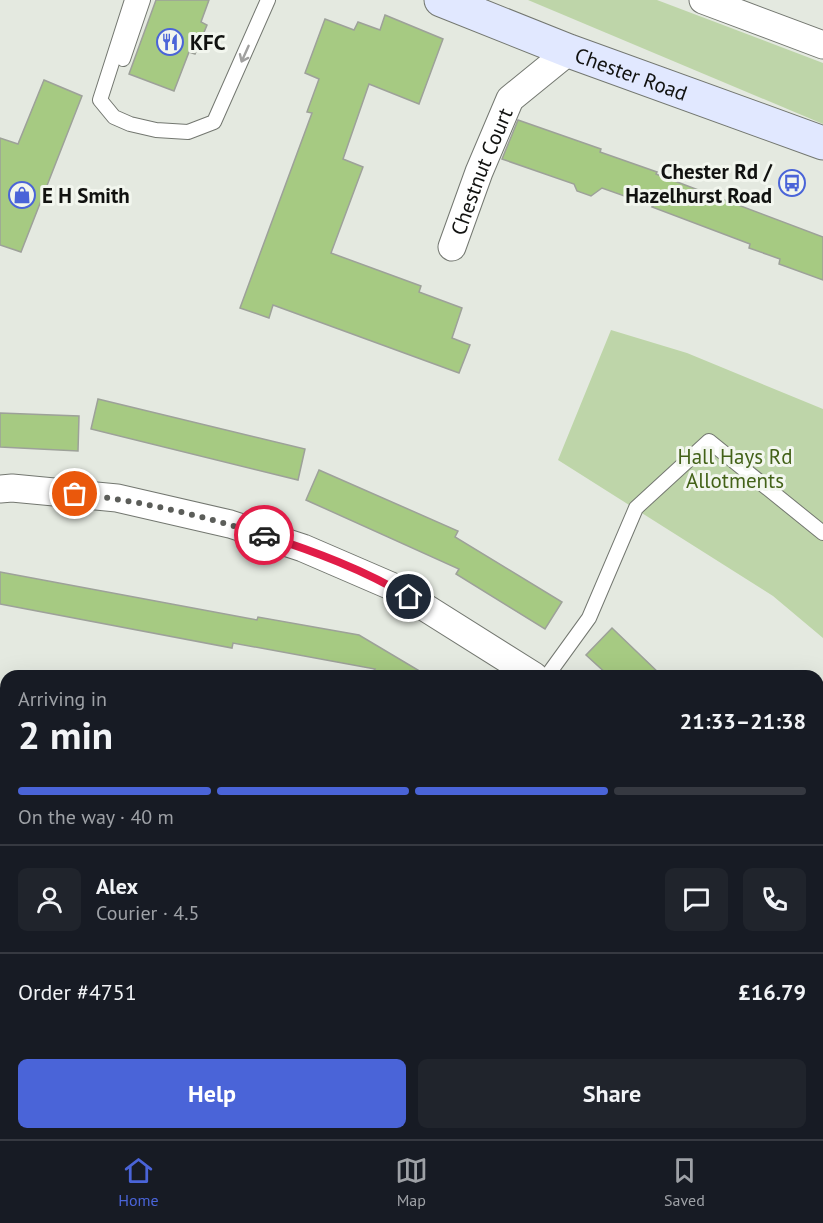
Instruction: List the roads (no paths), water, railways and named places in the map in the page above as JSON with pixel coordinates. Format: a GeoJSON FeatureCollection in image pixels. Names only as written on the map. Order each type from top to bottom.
{"type":"FeatureCollection","features":[{"type":"Feature","properties":{"kind":"main road","name":"Chester Road"},"geometry":{"type":"LineString","coordinates":[[441,0],[569,51],[823,143]]}},
{"type":"Feature","properties":{"kind":"street"},"geometry":{"type":"LineString","coordinates":[[703,0],[823,45]]}},
{"type":"Feature","properties":{"kind":"street","name":"Chestnut Court"},"geometry":{"type":"LineString","coordinates":[[452,247],[479,172],[510,99],[569,51]]}},
{"type":"Feature","properties":{"kind":"street"},"geometry":{"type":"LineString","coordinates":[[0,489],[12,488],[117,498],[230,525],[303,548],[391,586],[524,670]]}},
{"type":"Feature","properties":{"kind":"lane"},"geometry":{"type":"LineString","coordinates":[[100,100],[132,0]]}},
{"type":"Feature","properties":{"kind":"lane"},"geometry":{"type":"LineString","coordinates":[[100,100],[118,74],[143,0]]}},
{"type":"Feature","properties":{"kind":"lane"},"geometry":{"type":"LineString","coordinates":[[100,100],[114,117],[130,124],[156,130],[188,132],[214,122],[268,0]]}},
{"type":"Feature","properties":{"kind":"lane"},"geometry":{"type":"LineString","coordinates":[[551,670],[589,618],[636,508],[709,441],[823,533]]}},
{"type":"Feature","properties":{"kind":"place","name":"KFC"},"geometry":{"type":"Point","coordinates":[170,42]}},
{"type":"Feature","properties":{"kind":"place","name":"Chester Rd / Hazelhurst Road"},"geometry":{"type":"Point","coordinates":[792,183]}},
{"type":"Feature","properties":{"kind":"place","name":"E H Smith"},"geometry":{"type":"Point","coordinates":[22,195]}},
{"type":"Feature","properties":{"kind":"park label","name":"Hall Hays Rd Allotments"},"geometry":{"type":"Point","coordinates":[735,468]}}]}
